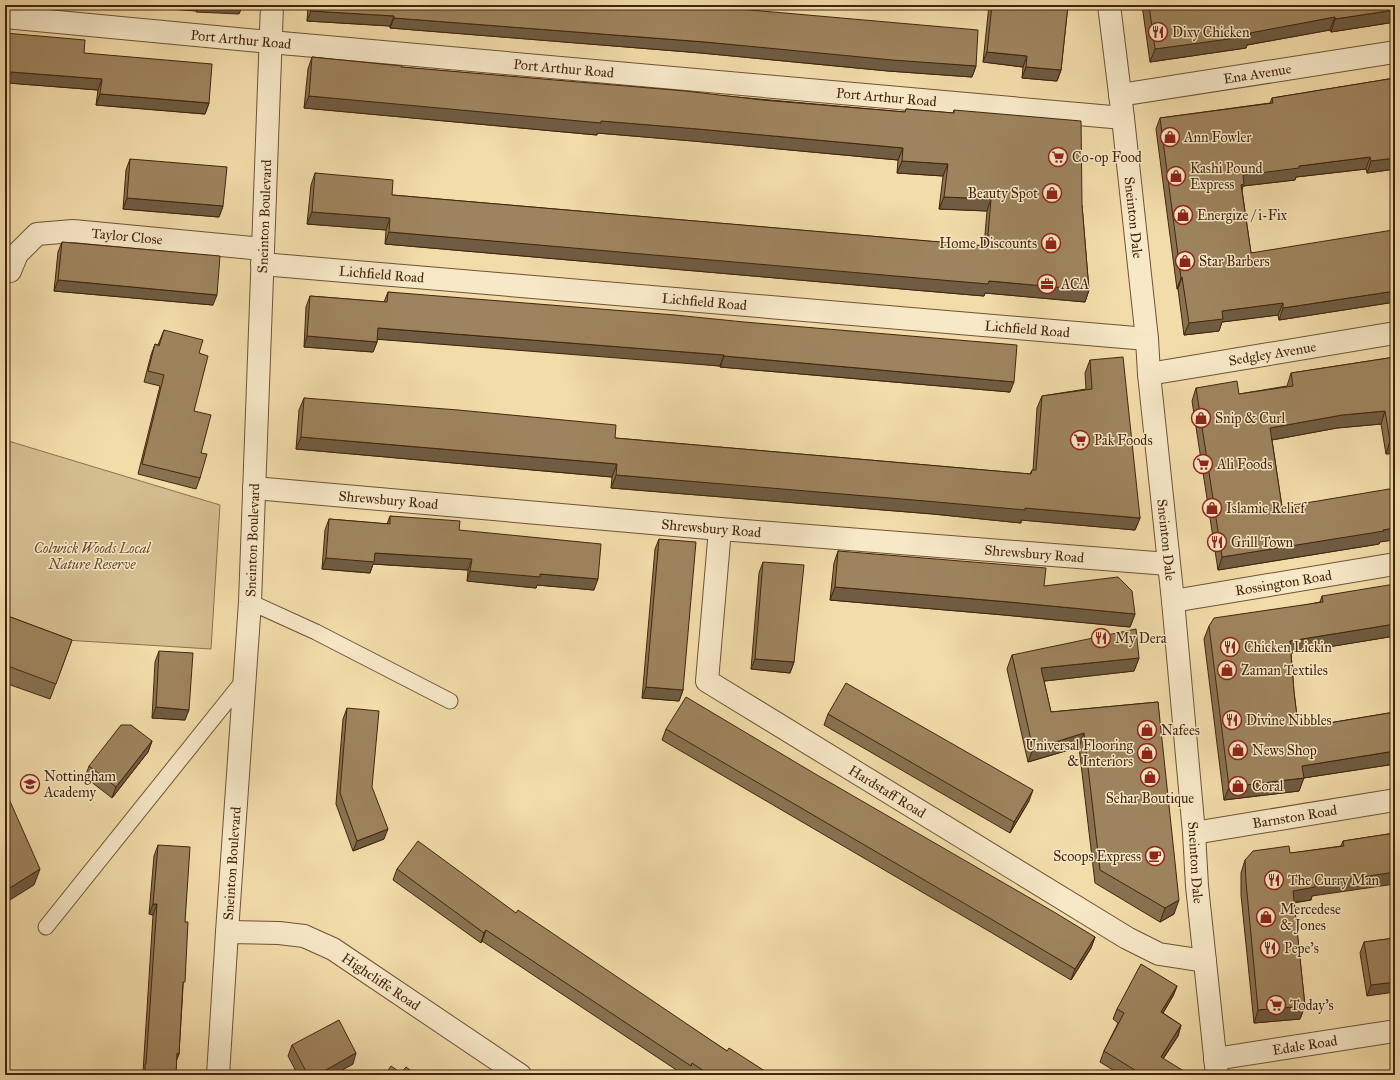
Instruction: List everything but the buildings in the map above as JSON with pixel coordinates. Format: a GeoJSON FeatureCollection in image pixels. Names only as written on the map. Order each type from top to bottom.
{"type":"FeatureCollection","features":[{"type":"Feature","properties":{"kind":"street","name":"Sneinton Boulevard"},"geometry":{"type":"LineString","coordinates":[[218,1075],[250,602],[272,5]]}},
{"type":"Feature","properties":{"kind":"street","name":"Sneinton Dale"},"geometry":{"type":"LineString","coordinates":[[1109,5],[1147,339],[1149,374],[1173,600],[1194,833],[1197,886],[1216,1067]]}},
{"type":"Feature","properties":{"kind":"street","name":"Port Arthur Road"},"geometry":{"type":"LineString","coordinates":[[5,17],[1123,118]]}},
{"type":"Feature","properties":{"kind":"street","name":"Ena Avenue"},"geometry":{"type":"LineString","coordinates":[[1120,95],[1395,52]]}},
{"type":"Feature","properties":{"kind":"street","name":"Taylor Close"},"geometry":{"type":"LineString","coordinates":[[10,271],[17,254],[37,234],[73,231],[263,256]]}},
{"type":"Feature","properties":{"kind":"street","name":"Lichfield Road"},"geometry":{"type":"LineString","coordinates":[[263,256],[1147,339]]}},
{"type":"Feature","properties":{"kind":"street","name":"Sedgley Avenue"},"geometry":{"type":"LineString","coordinates":[[1149,374],[1395,333]]}},
{"type":"Feature","properties":{"kind":"street","name":"Shrewsbury Road"},"geometry":{"type":"LineString","coordinates":[[254,488],[720,529],[1168,564]]}},
{"type":"Feature","properties":{"kind":"street","name":"Hardstaff Road"},"geometry":{"type":"LineString","coordinates":[[720,529],[707,681],[1127,938],[1159,954],[1205,961]]}},
{"type":"Feature","properties":{"kind":"street","name":"Rossington Road"},"geometry":{"type":"LineString","coordinates":[[1173,600],[1395,564]]}},
{"type":"Feature","properties":{"kind":"street","name":"Barnston Road"},"geometry":{"type":"LineString","coordinates":[[1194,833],[1395,800]]}},
{"type":"Feature","properties":{"kind":"street","name":"Highcliffe Road"},"geometry":{"type":"LineString","coordinates":[[227,932],[280,933],[304,936],[333,949],[520,1075]]}},
{"type":"Feature","properties":{"kind":"street","name":"Edale Road"},"geometry":{"type":"LineString","coordinates":[[1216,1067],[1395,1031]]}},
{"type":"Feature","properties":{"kind":"lane"},"geometry":{"type":"LineString","coordinates":[[250,602],[316,632],[450,701]]}},
{"type":"Feature","properties":{"kind":"lane"},"geometry":{"type":"LineString","coordinates":[[46,927],[244,680]]}},
{"type":"Feature","properties":{"kind":"green space","name":"Colwick Woods Local Nature Reserve"},"geometry":{"type":"Polygon","coordinates":[[[5,440],[220,505],[211,649],[65,640],[5,616],[5,440]]]}},
{"type":"Feature","properties":{"kind":"place","name":"Dixy Chicken"},"geometry":{"type":"Point","coordinates":[1158,32]}},
{"type":"Feature","properties":{"kind":"place","name":"Ann Fowler"},"geometry":{"type":"Point","coordinates":[1170,137]}},
{"type":"Feature","properties":{"kind":"place","name":"Co-op Food"},"geometry":{"type":"Point","coordinates":[1058,157]}},
{"type":"Feature","properties":{"kind":"place","name":"Kashi Pound Express"},"geometry":{"type":"Point","coordinates":[1176,176]}},
{"type":"Feature","properties":{"kind":"place","name":"Beauty Spot"},"geometry":{"type":"Point","coordinates":[1052,193]}},
{"type":"Feature","properties":{"kind":"place","name":"Energize / i-Fix"},"geometry":{"type":"Point","coordinates":[1183,215]}},
{"type":"Feature","properties":{"kind":"place","name":"Home Discounts"},"geometry":{"type":"Point","coordinates":[1051,243]}},
{"type":"Feature","properties":{"kind":"place","name":"Star Barbers"},"geometry":{"type":"Point","coordinates":[1185,261]}},
{"type":"Feature","properties":{"kind":"place","name":"ACA"},"geometry":{"type":"Point","coordinates":[1047,284]}},
{"type":"Feature","properties":{"kind":"place","name":"Snip & Curl"},"geometry":{"type":"Point","coordinates":[1201,418]}},
{"type":"Feature","properties":{"kind":"place","name":"Pak Foods"},"geometry":{"type":"Point","coordinates":[1080,440]}},
{"type":"Feature","properties":{"kind":"place","name":"Ali Foods"},"geometry":{"type":"Point","coordinates":[1203,464]}},
{"type":"Feature","properties":{"kind":"place","name":"Islamic Relief"},"geometry":{"type":"Point","coordinates":[1212,508]}},
{"type":"Feature","properties":{"kind":"place","name":"Grill Town"},"geometry":{"type":"Point","coordinates":[1217,542]}},
{"type":"Feature","properties":{"kind":"place","name":"My Dera"},"geometry":{"type":"Point","coordinates":[1101,638]}},
{"type":"Feature","properties":{"kind":"place","name":"Chicken Lickin"},"geometry":{"type":"Point","coordinates":[1230,647]}},
{"type":"Feature","properties":{"kind":"place","name":"Zaman Textiles"},"geometry":{"type":"Point","coordinates":[1227,670]}},
{"type":"Feature","properties":{"kind":"place","name":"Divine Nibbles"},"geometry":{"type":"Point","coordinates":[1232,720]}},
{"type":"Feature","properties":{"kind":"place","name":"Nafees"},"geometry":{"type":"Point","coordinates":[1147,730]}},
{"type":"Feature","properties":{"kind":"place","name":"News Shop"},"geometry":{"type":"Point","coordinates":[1238,750]}},
{"type":"Feature","properties":{"kind":"place","name":"Universal Flooring & Interiors"},"geometry":{"type":"Point","coordinates":[1147,753]}},
{"type":"Feature","properties":{"kind":"place","name":"Sehar Boutique"},"geometry":{"type":"Point","coordinates":[1150,777]}},
{"type":"Feature","properties":{"kind":"place","name":"Nottingham Academy"},"geometry":{"type":"Point","coordinates":[30,784]}},
{"type":"Feature","properties":{"kind":"place","name":"Coral"},"geometry":{"type":"Point","coordinates":[1238,786]}},
{"type":"Feature","properties":{"kind":"place","name":"Scoops Express"},"geometry":{"type":"Point","coordinates":[1155,856]}},
{"type":"Feature","properties":{"kind":"place","name":"The Curry Man"},"geometry":{"type":"Point","coordinates":[1274,880]}},
{"type":"Feature","properties":{"kind":"place","name":"Mercedese & Jones"},"geometry":{"type":"Point","coordinates":[1266,917]}},
{"type":"Feature","properties":{"kind":"place","name":"Pepe's"},"geometry":{"type":"Point","coordinates":[1270,948]}},
{"type":"Feature","properties":{"kind":"place","name":"Today's"},"geometry":{"type":"Point","coordinates":[1276,1005]}}]}
